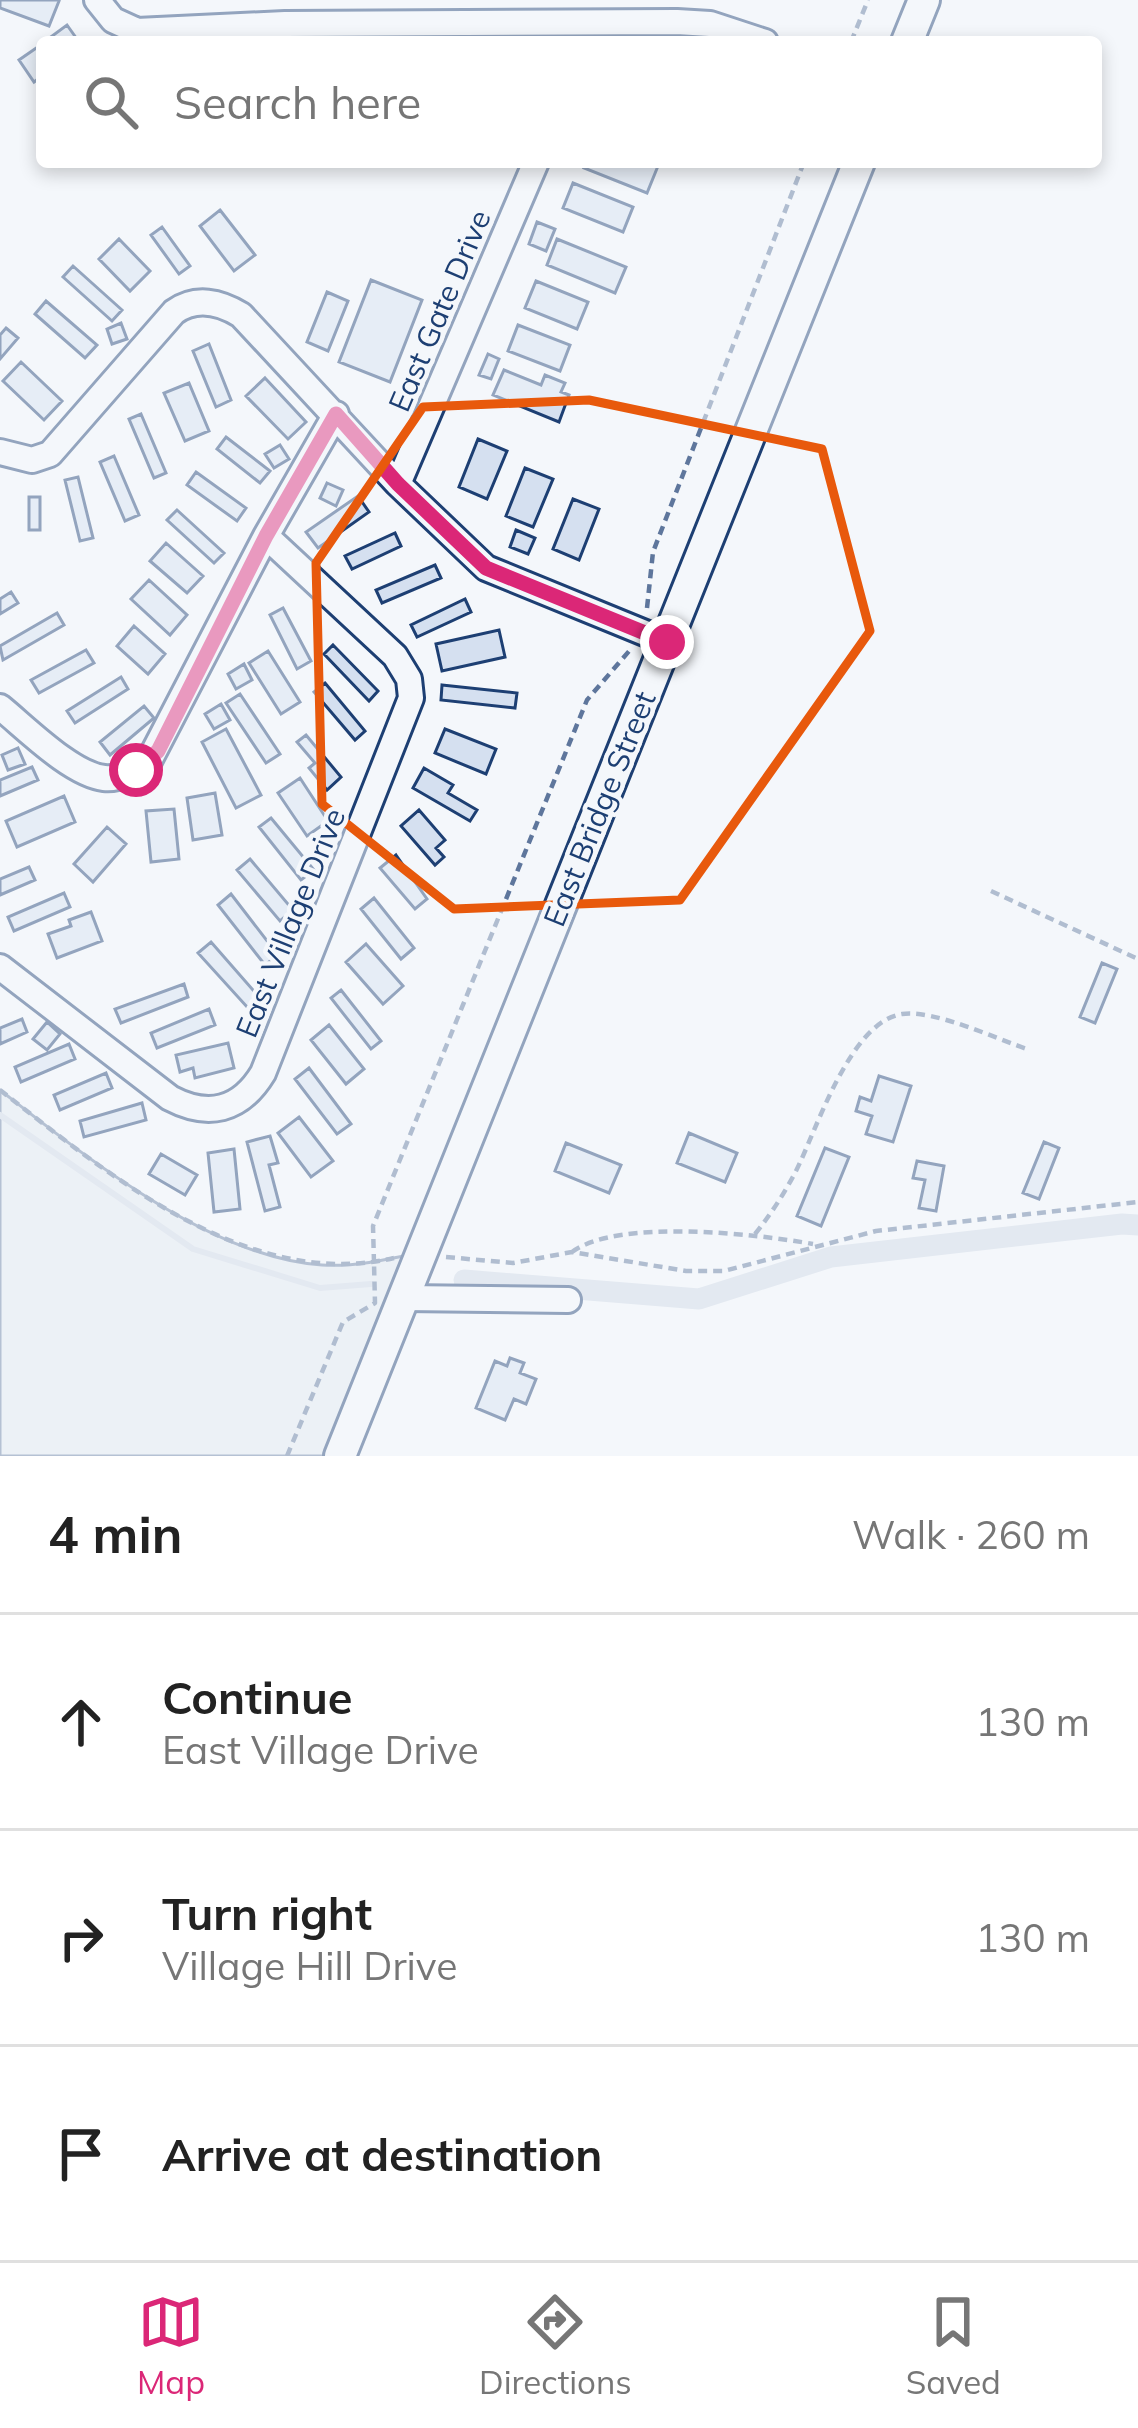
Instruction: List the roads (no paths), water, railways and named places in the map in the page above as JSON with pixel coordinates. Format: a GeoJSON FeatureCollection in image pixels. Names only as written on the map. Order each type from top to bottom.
{"type":"FeatureCollection","features":[{"type":"Feature","properties":{"kind":"main road"},"geometry":{"type":"LineString","coordinates":[[909,36],[924,0]]}},
{"type":"Feature","properties":{"kind":"main road","name":"East Bridge Street"},"geometry":{"type":"LineString","coordinates":[[340,1456],[656,638],[856,168]]}},
{"type":"Feature","properties":{"kind":"street"},"geometry":{"type":"LineString","coordinates":[[97,0],[113,20],[137,31],[288,12],[493,11],[592,32],[710,24],[747,36]]}},
{"type":"Feature","properties":{"kind":"street","name":"East Gate Drive"},"geometry":{"type":"LineString","coordinates":[[398,484],[533,168]]}},
{"type":"Feature","properties":{"kind":"street"},"geometry":{"type":"LineString","coordinates":[[0,452],[32,460],[56,451],[174,312],[205,302],[222,305],[241,315],[398,484],[486,568],[656,638]]}},
{"type":"Feature","properties":{"kind":"street"},"geometry":{"type":"LineString","coordinates":[[0,707],[53,750],[100,778],[116,777],[149,761],[266,536],[336,414]]}},
{"type":"Feature","properties":{"kind":"street","name":"East Village Drive"},"geometry":{"type":"LineString","coordinates":[[0,967],[181,1104],[212,1111],[236,1105],[253,1089],[412,698],[409,679],[395,656],[266,536]]}},
{"type":"Feature","properties":{"kind":"street"},"geometry":{"type":"LineString","coordinates":[[404,1298],[568,1300]]}},
{"type":"Feature","properties":{"kind":"waterway"},"geometry":{"type":"LineString","coordinates":[[0,1115],[193,1249],[320,1288],[371,1284]]}},
{"type":"Feature","properties":{"kind":"waterway"},"geometry":{"type":"LineString","coordinates":[[464,1280],[699,1299],[831,1257],[1138,1225]]}}]}
